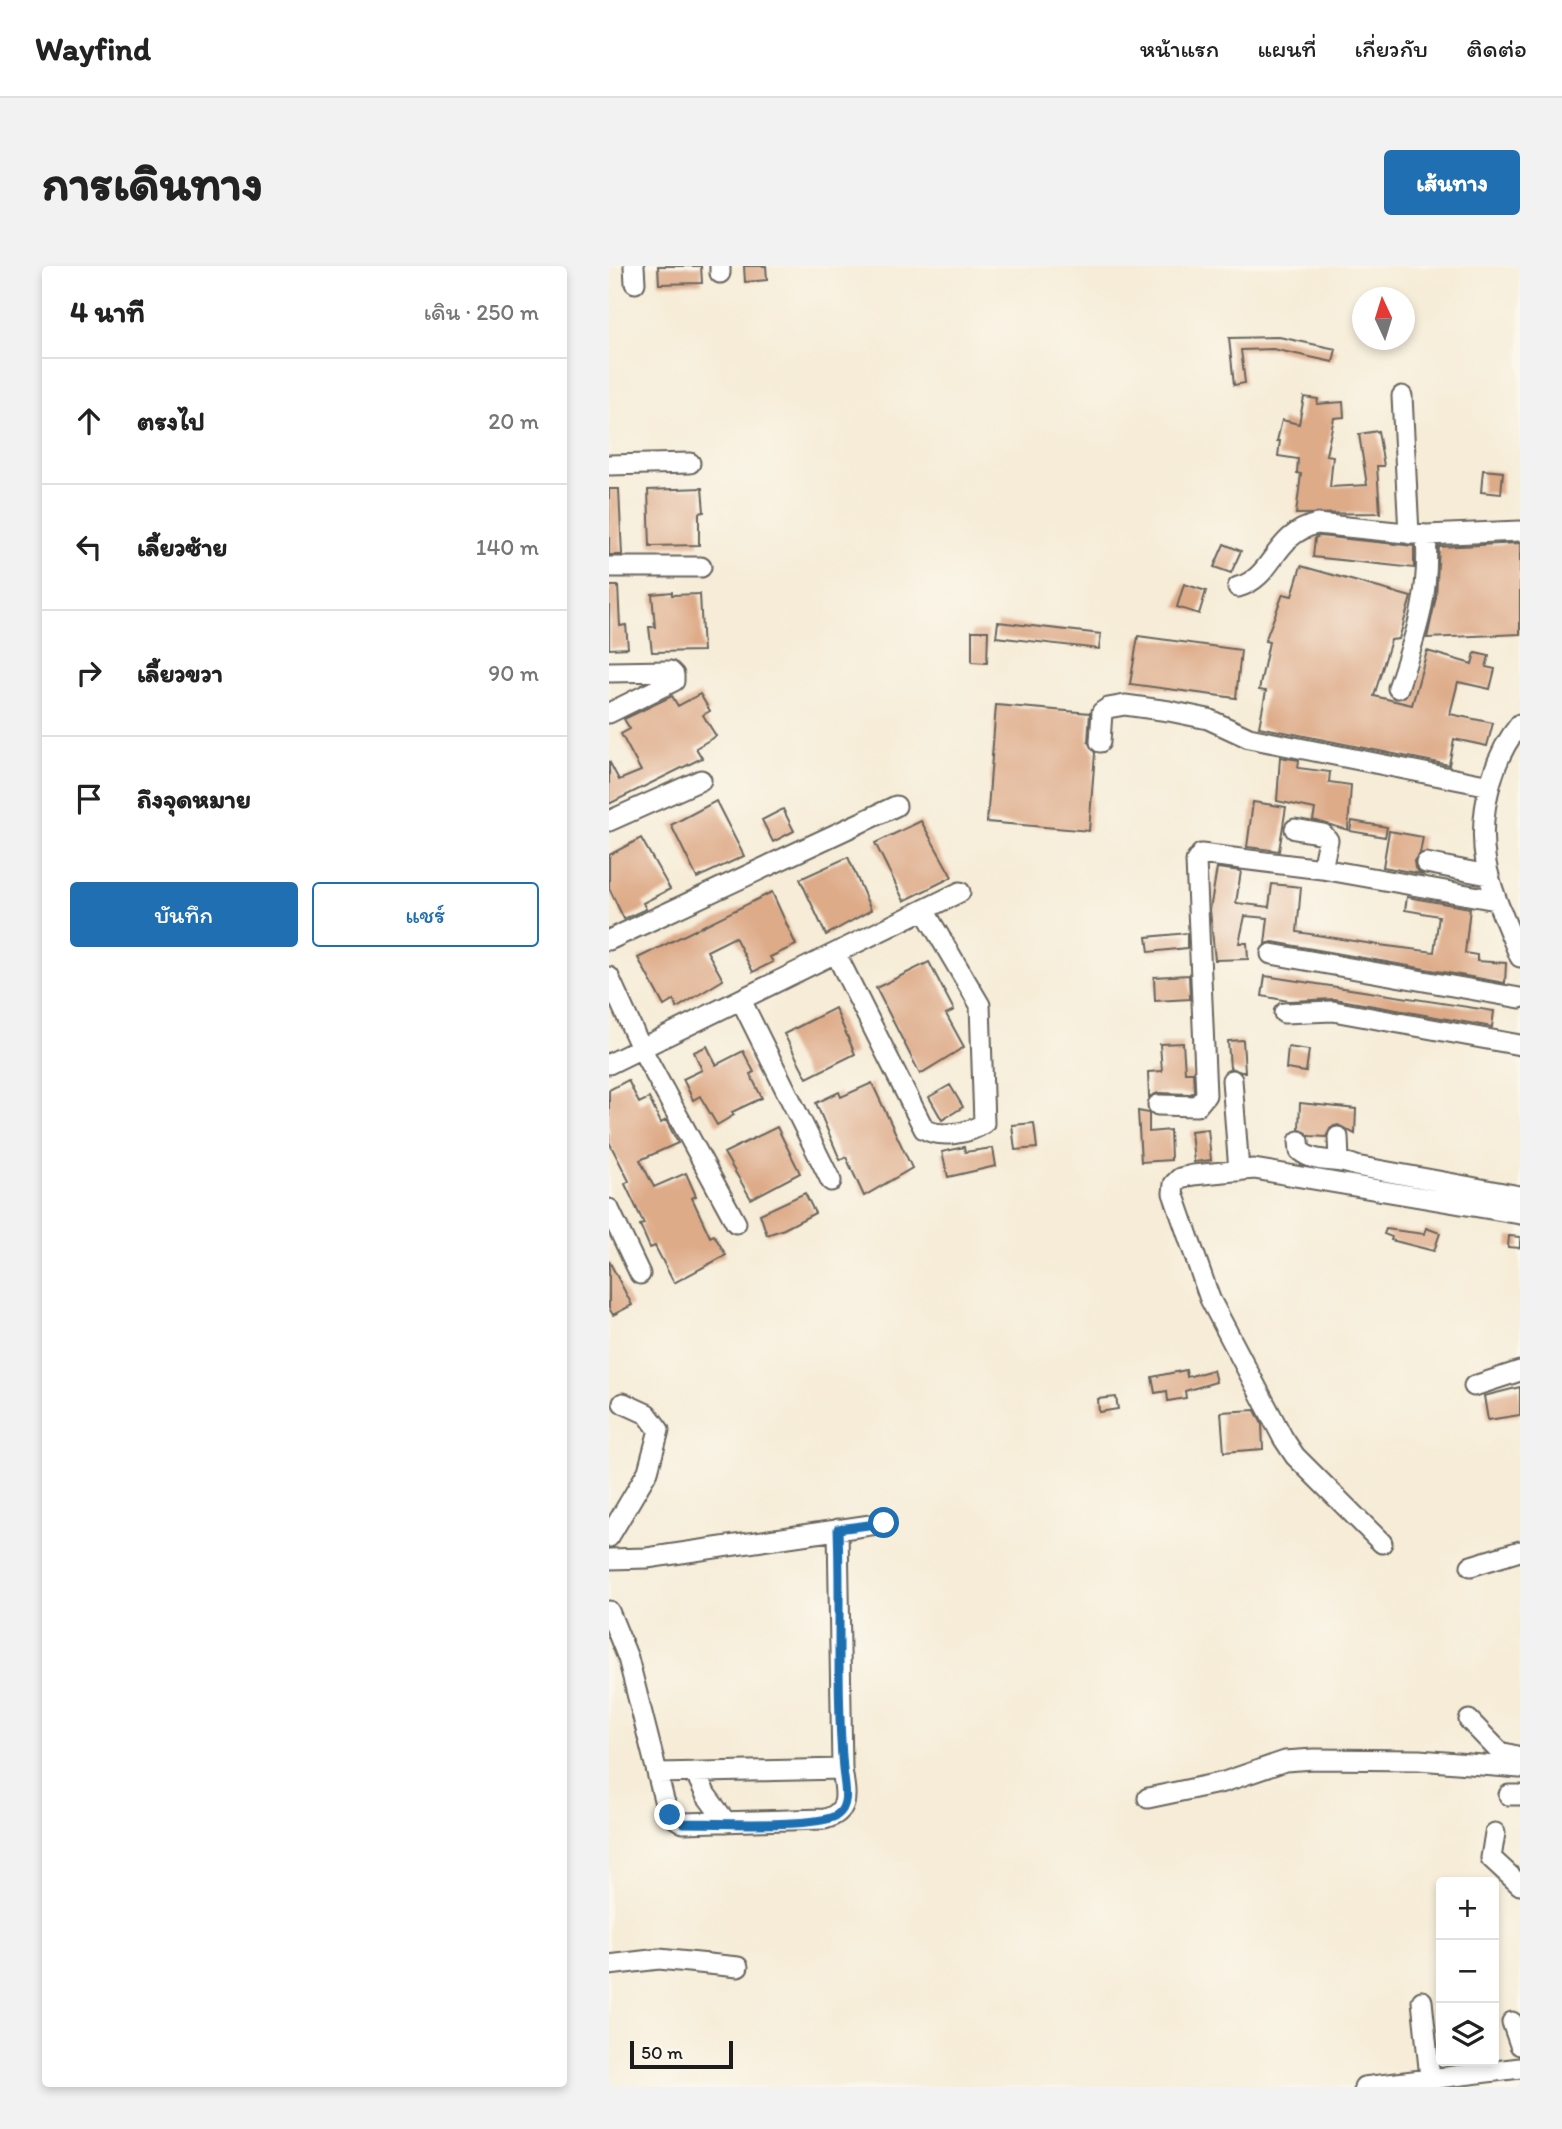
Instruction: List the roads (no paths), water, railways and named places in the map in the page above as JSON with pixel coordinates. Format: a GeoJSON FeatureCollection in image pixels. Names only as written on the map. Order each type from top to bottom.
{"type":"FeatureCollection","features":[{"type":"Feature","properties":{"kind":"street"},"geometry":{"type":"LineString","coordinates":[[1398,688],[1423,614],[1429,573],[1417,535],[1402,396]]}},
{"type":"Feature","properties":{"kind":"street"},"geometry":{"type":"LineString","coordinates":[[609,465],[690,463]]}},
{"type":"Feature","properties":{"kind":"street"},"geometry":{"type":"LineString","coordinates":[[1238,587],[1258,576],[1284,541],[1303,527],[1317,524],[1417,535],[1520,531]]}},
{"type":"Feature","properties":{"kind":"street"},"geometry":{"type":"LineString","coordinates":[[609,567],[701,567]]}},
{"type":"Feature","properties":{"kind":"street"},"geometry":{"type":"LineString","coordinates":[[609,672],[670,671],[674,681],[609,713]]}},
{"type":"Feature","properties":{"kind":"street"},"geometry":{"type":"LineString","coordinates":[[1100,742],[1102,712],[1125,705],[1208,719],[1249,738],[1490,786]]}},
{"type":"Feature","properties":{"kind":"street"},"geometry":{"type":"LineString","coordinates":[[1520,724],[1497,760],[1482,814],[1488,875],[1496,900],[1516,937],[1520,957]]}},
{"type":"Feature","properties":{"kind":"street"},"geometry":{"type":"LineString","coordinates":[[609,821],[701,780]]}},
{"type":"Feature","properties":{"kind":"street"},"geometry":{"type":"LineString","coordinates":[[609,940],[896,806]]}},
{"type":"Feature","properties":{"kind":"street"},"geometry":{"type":"LineString","coordinates":[[1295,829],[1323,834],[1328,840],[1322,869]]}},
{"type":"Feature","properties":{"kind":"street"},"geometry":{"type":"LineString","coordinates":[[1158,1105],[1197,1106],[1206,1095],[1196,861],[1201,854],[1322,869],[1496,900]]}},
{"type":"Feature","properties":{"kind":"street"},"geometry":{"type":"LineString","coordinates":[[1426,863],[1488,875]]}},
{"type":"Feature","properties":{"kind":"street"},"geometry":{"type":"LineString","coordinates":[[609,1064],[960,892]]}},
{"type":"Feature","properties":{"kind":"street"},"geometry":{"type":"LineString","coordinates":[[836,954],[924,1129],[933,1134],[975,1130],[984,1123],[980,1005],[924,910]]}},
{"type":"Feature","properties":{"kind":"street"},"geometry":{"type":"LineString","coordinates":[[1271,954],[1520,998]]}},
{"type":"Feature","properties":{"kind":"street"},"geometry":{"type":"LineString","coordinates":[[609,977],[641,1048],[736,1223]]}},
{"type":"Feature","properties":{"kind":"street"},"geometry":{"type":"LineString","coordinates":[[741,1000],[831,1181]]}},
{"type":"Feature","properties":{"kind":"street"},"geometry":{"type":"LineString","coordinates":[[1284,1013],[1333,1011],[1520,1045]]}},
{"type":"Feature","properties":{"kind":"street"},"geometry":{"type":"LineString","coordinates":[[1233,1080],[1239,1171]]}},
{"type":"Feature","properties":{"kind":"street"},"geometry":{"type":"LineString","coordinates":[[1338,1138],[1339,1160]]}},
{"type":"Feature","properties":{"kind":"street"},"geometry":{"type":"LineString","coordinates":[[1299,1141],[1300,1151],[1308,1158],[1339,1160],[1356,1166],[1520,1196]]}},
{"type":"Feature","properties":{"kind":"street"},"geometry":{"type":"LineString","coordinates":[[1381,1544],[1295,1456],[1210,1299],[1173,1194],[1174,1184],[1180,1178],[1193,1175],[1239,1171],[1280,1172],[1520,1213]]}},
{"type":"Feature","properties":{"kind":"street"},"geometry":{"type":"LineString","coordinates":[[609,1209],[640,1274]]}},
{"type":"Feature","properties":{"kind":"street"},"geometry":{"type":"LineString","coordinates":[[1474,1386],[1520,1371]]}},
{"type":"Feature","properties":{"kind":"street"},"geometry":{"type":"LineString","coordinates":[[609,1537],[648,1471],[659,1430],[647,1414],[623,1403]]}},
{"type":"Feature","properties":{"kind":"street"},"geometry":{"type":"LineString","coordinates":[[609,1559],[647,1558],[884,1523]]}},
{"type":"Feature","properties":{"kind":"street"},"geometry":{"type":"LineString","coordinates":[[609,1611],[628,1658],[670,1815],[683,1823],[804,1822],[837,1816],[843,1809],[845,1798],[842,1769],[838,1529]]}},
{"type":"Feature","properties":{"kind":"street"},"geometry":{"type":"LineString","coordinates":[[1471,1566],[1520,1551]]}},
{"type":"Feature","properties":{"kind":"street"},"geometry":{"type":"LineString","coordinates":[[1469,1720],[1500,1752],[1520,1757]]}},
{"type":"Feature","properties":{"kind":"street"},"geometry":{"type":"LineString","coordinates":[[1148,1798],[1224,1782],[1286,1761],[1419,1760],[1520,1768]]}},
{"type":"Feature","properties":{"kind":"street"},"geometry":{"type":"LineString","coordinates":[[658,1773],[842,1769]]}},
{"type":"Feature","properties":{"kind":"street"},"geometry":{"type":"LineString","coordinates":[[695,1772],[706,1795],[726,1822]]}},
{"type":"Feature","properties":{"kind":"street"},"geometry":{"type":"LineString","coordinates":[[1495,1833],[1491,1858],[1520,1885]]}},
{"type":"Feature","properties":{"kind":"street"},"geometry":{"type":"LineString","coordinates":[[609,1965],[659,1959],[738,1967]]}},
{"type":"Feature","properties":{"kind":"street"},"geometry":{"type":"LineString","coordinates":[[1422,2001],[1430,2084]]}},
{"type":"Feature","properties":{"kind":"street"},"geometry":{"type":"LineString","coordinates":[[1364,2087],[1430,2084],[1520,2068]]}}]}
